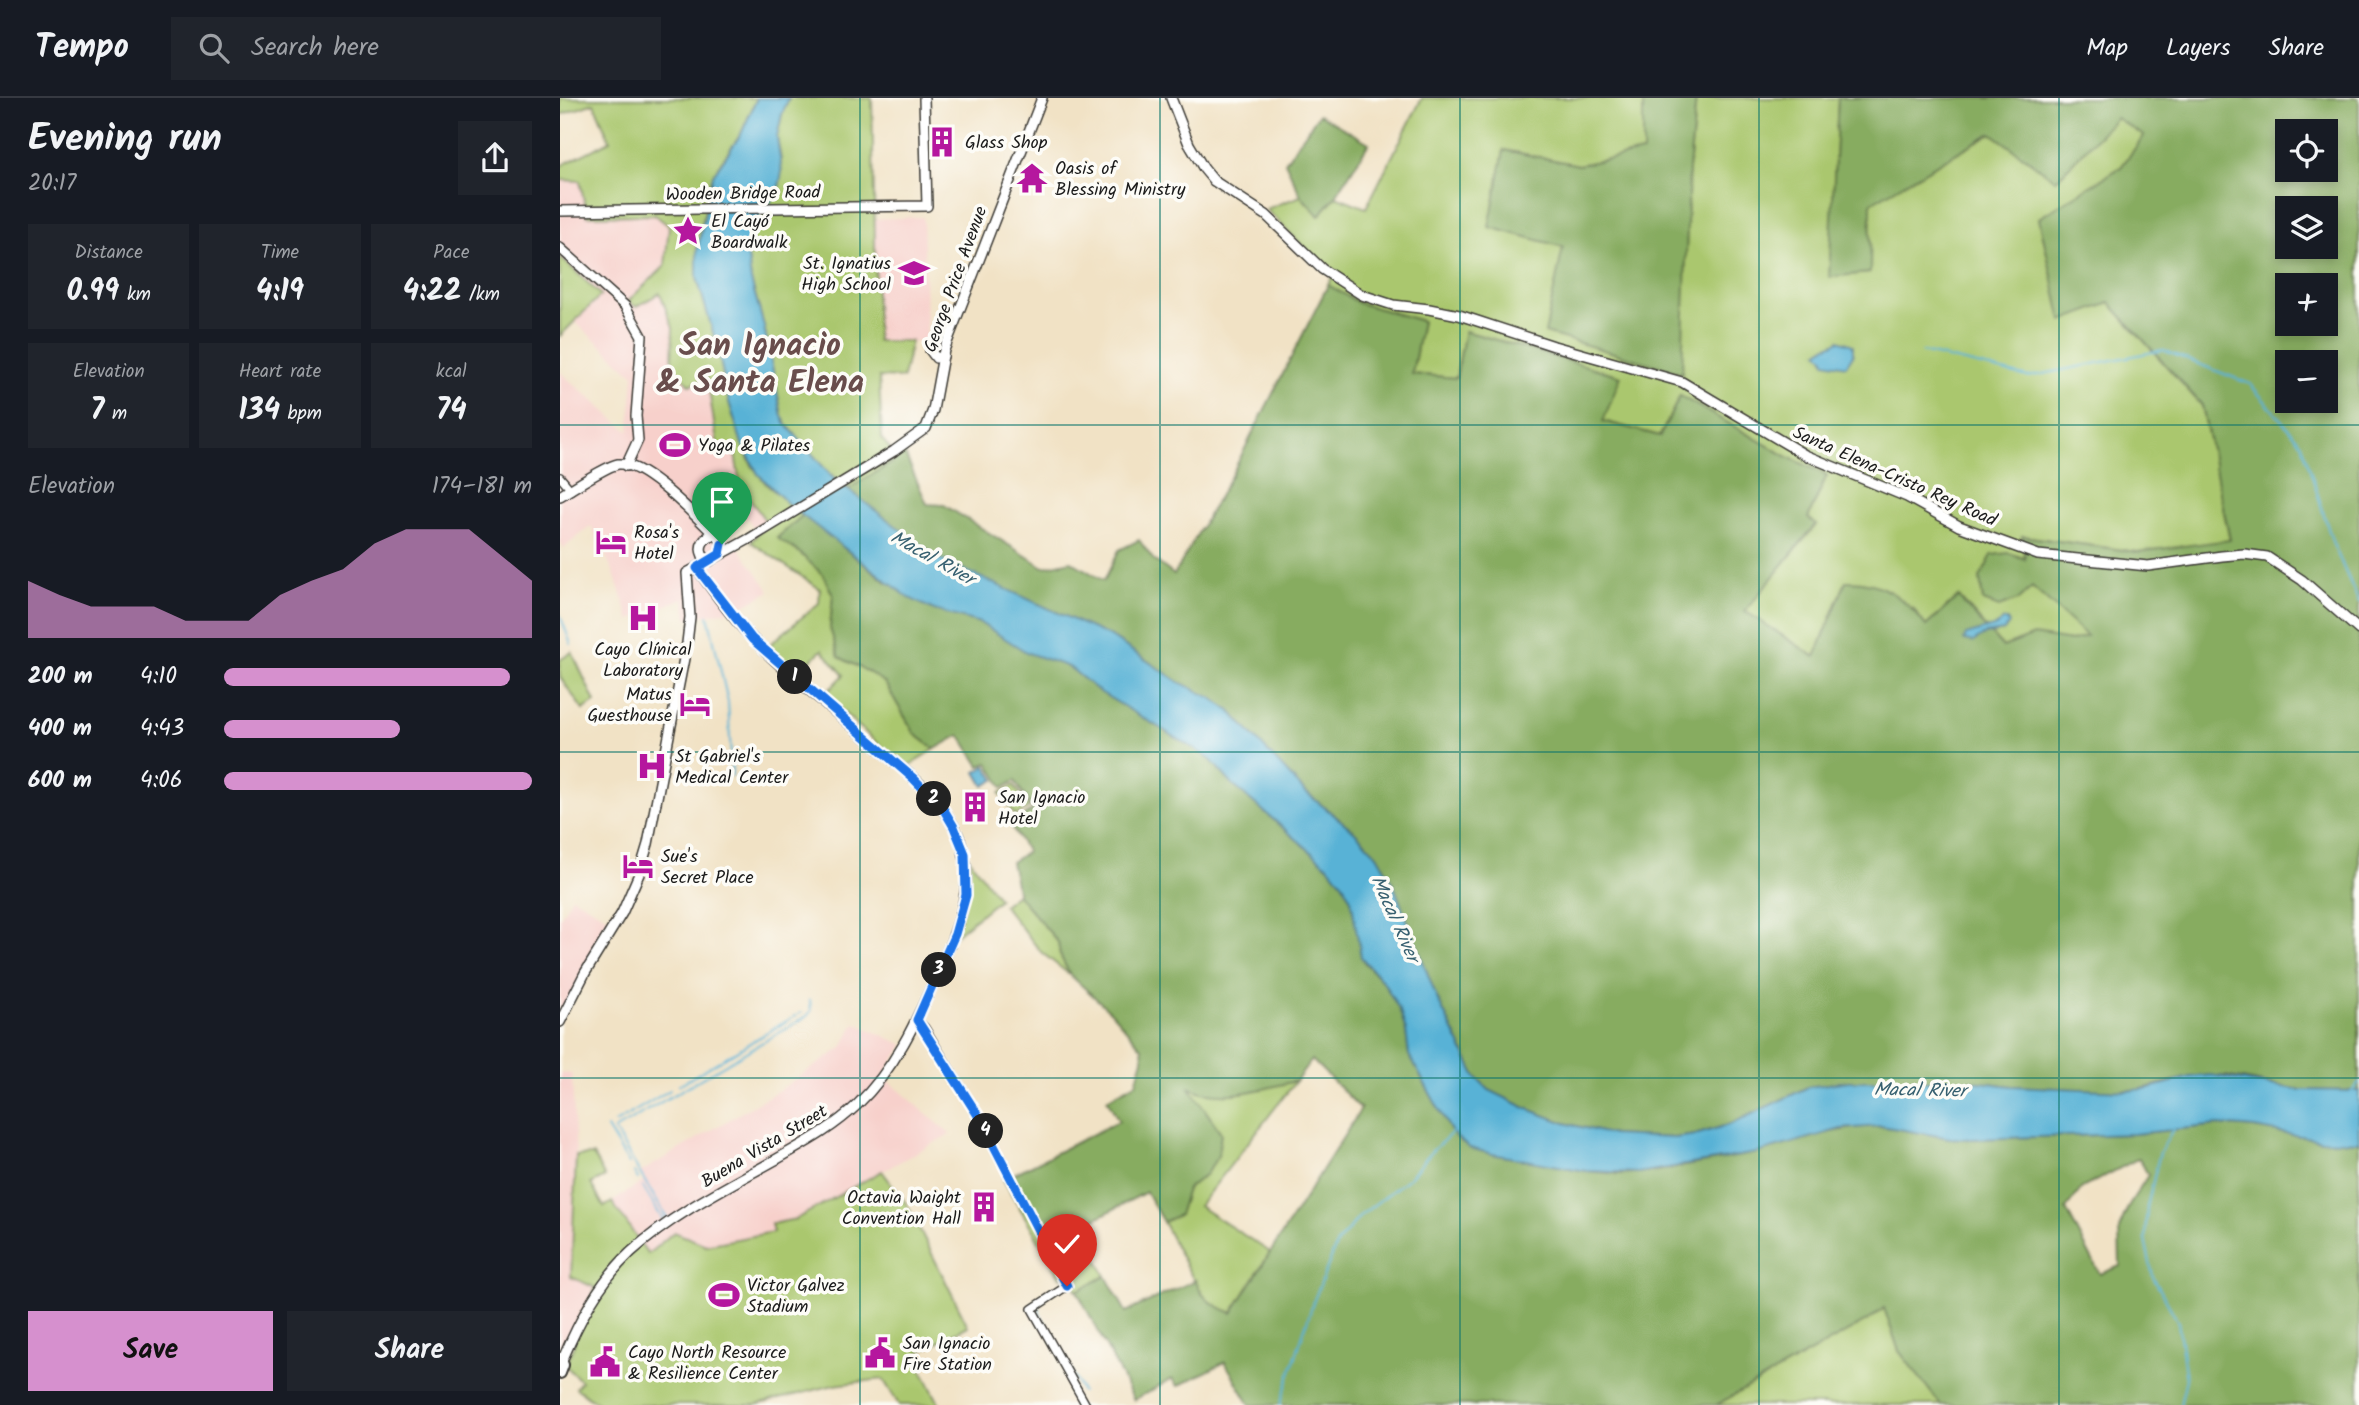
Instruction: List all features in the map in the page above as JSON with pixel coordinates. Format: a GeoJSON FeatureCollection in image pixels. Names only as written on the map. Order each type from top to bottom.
{"type":"FeatureCollection","features":[{"type":"Feature","properties":{"kind":"highway"},"geometry":{"type":"LineString","coordinates":[[560,1373],[563,1368],[561,1357]]}},
{"type":"Feature","properties":{"kind":"main road","name":"Wooden Bridge Road"},"geometry":{"type":"LineString","coordinates":[[560,211],[926,206],[924,98]]}},
{"type":"Feature","properties":{"kind":"main road","name":"George Price Avenue"},"geometry":{"type":"LineString","coordinates":[[720,554],[917,436],[929,423],[943,356],[1042,98]]}},
{"type":"Feature","properties":{"kind":"main road","name":"Santa Elena-Cristo Rey Road"},"geometry":{"type":"LineString","coordinates":[[1171,98],[1189,144],[1214,181],[1266,215],[1322,269],[1362,295],[1393,305],[1459,315],[1554,346],[1682,382],[1805,455],[1907,497],[1959,526],[2038,555],[2148,566],[2234,555],[2256,554],[2267,557],[2302,580],[2359,630]]}},
{"type":"Feature","properties":{"kind":"main road"},"geometry":{"type":"LineString","coordinates":[[560,248],[619,300],[637,324],[642,336],[636,416],[638,440],[626,466]]}},
{"type":"Feature","properties":{"kind":"main road"},"geometry":{"type":"LineString","coordinates":[[930,350],[936,358],[943,356]]}},
{"type":"Feature","properties":{"kind":"main road"},"geometry":{"type":"LineString","coordinates":[[633,453],[641,472]]}},
{"type":"Feature","properties":{"kind":"main road"},"geometry":{"type":"LineString","coordinates":[[560,496],[615,465],[626,466],[641,472],[667,490],[721,541],[720,554],[687,573],[690,617],[687,643],[645,859],[628,901],[560,1021]]}},
{"type":"Feature","properties":{"kind":"main road"},"geometry":{"type":"LineString","coordinates":[[710,561],[703,556],[701,550],[705,539],[715,535]]}},
{"type":"Feature","properties":{"kind":"main road","name":"Buena Vista Street"},"geometry":{"type":"LineString","coordinates":[[561,1357],[598,1292],[631,1252],[709,1197],[836,1123],[877,1084],[904,1046],[917,1020],[955,934],[966,895],[965,854],[944,810],[913,778],[752,639],[697,568]]}},
{"type":"Feature","properties":{"kind":"street"},"geometry":{"type":"LineString","coordinates":[[560,477],[571,490]]}},
{"type":"Feature","properties":{"kind":"street"},"geometry":{"type":"LineString","coordinates":[[917,1020],[979,1117],[1067,1286],[1032,1309],[1086,1405]]}},
{"type":"Feature","properties":{"kind":"shaded area"},"geometry":{"type":"Polygon","coordinates":[[[560,180],[580,180],[587,216],[655,215],[669,226],[665,266],[628,301],[636,307],[660,293],[673,328],[672,366],[707,376],[718,448],[734,447],[740,485],[768,524],[756,531],[744,513],[718,532],[728,541],[735,542],[770,591],[735,610],[687,618],[684,598],[630,620],[613,571],[591,526],[564,548],[560,541],[560,372],[629,432],[634,375],[574,321],[600,295],[560,257],[560,180]]]}},
{"type":"Feature","properties":{"kind":"shaded area"},"geometry":{"type":"Polygon","coordinates":[[[923,217],[927,341],[877,342],[875,219],[923,217]]]}},
{"type":"Feature","properties":{"kind":"shaded area"},"geometry":{"type":"Polygon","coordinates":[[[572,897],[616,922],[560,1014],[560,918],[572,897]]]}},
{"type":"Feature","properties":{"kind":"shaded area"},"geometry":{"type":"Polygon","coordinates":[[[855,1023],[904,1045],[883,1076],[950,1134],[796,1219],[771,1224],[774,1232],[706,1245],[674,1232],[648,1255],[612,1202],[644,1181],[641,1172],[781,1089],[842,1048],[855,1023]]]}},
{"type":"Feature","properties":{"kind":"shaded area"},"geometry":{"type":"Polygon","coordinates":[[[560,1073],[572,1074],[576,1156],[571,1277],[597,1288],[560,1347],[560,1073]]]}},
{"type":"Feature","properties":{"kind":"green space"},"geometry":{"type":"Polygon","coordinates":[[[560,98],[757,98],[741,134],[710,183],[697,251],[697,278],[742,444],[751,464],[767,485],[803,515],[778,538],[823,574],[833,595],[830,628],[839,657],[885,683],[915,734],[935,749],[905,768],[824,695],[844,675],[822,650],[798,672],[768,646],[819,603],[820,589],[751,542],[767,523],[740,485],[734,447],[718,449],[707,377],[690,385],[672,366],[673,328],[660,293],[636,307],[628,301],[665,266],[669,226],[655,215],[587,216],[580,181],[560,180],[560,166],[610,141],[594,103],[560,115],[560,98]]]}},
{"type":"Feature","properties":{"kind":"green space"},"geometry":{"type":"Polygon","coordinates":[[[789,98],[872,98],[877,341],[911,341],[903,378],[879,377],[882,439],[890,449],[887,459],[904,452],[848,489],[824,469],[782,416],[764,326],[751,280],[747,250],[751,230],[767,204],[781,160],[777,137],[789,98]]]}},
{"type":"Feature","properties":{"kind":"green space"},"geometry":{"type":"Polygon","coordinates":[[[1422,98],[1643,98],[1643,152],[1579,165],[1504,150],[1563,247],[1681,373],[1689,169],[1696,98],[1838,98],[1830,276],[1870,273],[1870,203],[1992,133],[2056,180],[2116,117],[2145,136],[2121,167],[2039,218],[2062,320],[2110,303],[2202,406],[2230,541],[2137,552],[2022,536],[2026,559],[2009,553],[1980,578],[1983,601],[2018,600],[2032,587],[2088,636],[2071,641],[2034,636],[2003,647],[1959,597],[1926,626],[1913,608],[1816,657],[1744,611],[1816,525],[1808,518],[1827,475],[1788,457],[1680,396],[1660,436],[1603,421],[1620,376],[1465,331],[1456,378],[1412,374],[1422,321],[1359,303],[1328,285],[1334,273],[1319,262],[1266,209],[1301,196],[1319,216],[1336,196],[1366,208],[1422,98]]]}},
{"type":"Feature","properties":{"kind":"green space"},"geometry":{"type":"Polygon","coordinates":[[[1643,98],[1696,98],[1689,169],[1682,373],[1545,333],[1563,247],[1489,227],[1504,150],[1579,165],[1643,152],[1643,98]]]}},
{"type":"Feature","properties":{"kind":"green space"},"geometry":{"type":"Polygon","coordinates":[[[1838,98],[2359,98],[2359,1091],[2301,1090],[2226,1076],[2190,1077],[2137,1090],[2111,1091],[2012,1086],[1972,1081],[1848,1081],[1808,1087],[1731,1124],[1675,1138],[1613,1135],[1565,1123],[1528,1109],[1489,1090],[1476,1077],[1437,998],[1392,881],[1377,855],[1354,831],[1304,791],[1230,711],[1179,682],[1111,637],[950,565],[918,545],[848,489],[890,464],[904,452],[927,504],[944,505],[1044,567],[1071,561],[1104,581],[1119,550],[1139,540],[1153,559],[1174,575],[1232,474],[1328,285],[1359,303],[1422,321],[1412,374],[1456,378],[1465,331],[1621,376],[1603,421],[1660,436],[1680,396],[1788,457],[1827,475],[1808,518],[1816,524],[1745,611],[1815,657],[1846,581],[1859,581],[1882,587],[1901,599],[1926,626],[1958,597],[2003,647],[2034,635],[2071,641],[2087,636],[2032,587],[2018,600],[1999,607],[1983,601],[1980,578],[1992,555],[2009,553],[2025,559],[2022,536],[2137,552],[2230,540],[2202,405],[2110,303],[2062,321],[2039,218],[2121,167],[2144,136],[2116,118],[2056,180],[1991,133],[1871,203],[1870,273],[1829,277],[1838,98]]]}},
{"type":"Feature","properties":{"kind":"green space"},"geometry":{"type":"Polygon","coordinates":[[[1319,114],[1369,143],[1336,196],[1319,216],[1301,196],[1285,162],[1319,114]]]}},
{"type":"Feature","properties":{"kind":"green space"},"geometry":{"type":"Polygon","coordinates":[[[560,257],[601,295],[560,336],[560,257]]]}},
{"type":"Feature","properties":{"kind":"green space"},"geometry":{"type":"Polygon","coordinates":[[[803,515],[885,581],[980,623],[1037,655],[1069,667],[1100,692],[1211,760],[1233,785],[1329,867],[1342,882],[1351,899],[1364,962],[1384,983],[1400,1011],[1409,1055],[1451,1131],[1492,1154],[1586,1171],[1619,1174],[1658,1171],[1756,1153],[1824,1133],[1881,1126],[1971,1139],[2134,1134],[2218,1125],[2254,1128],[2322,1140],[2359,1142],[2359,1405],[1941,1405],[1899,1351],[1884,1308],[1870,1319],[1716,1405],[1250,1405],[1225,1362],[1178,1386],[1172,1379],[1134,1400],[1077,1291],[1106,1276],[1126,1312],[1196,1280],[1205,1297],[1232,1313],[1361,1109],[1312,1060],[1296,1081],[1229,1094],[1190,1088],[1221,1133],[1218,1156],[1206,1174],[1187,1189],[1179,1215],[1163,1222],[1146,1192],[1080,1227],[1044,1232],[1012,1175],[1119,1121],[1107,1099],[1136,1083],[1143,1059],[1142,1048],[1111,1012],[1070,975],[1060,955],[1058,942],[1017,894],[1011,862],[1027,852],[1010,824],[1033,810],[1015,781],[1003,788],[988,763],[980,766],[960,735],[935,749],[915,734],[885,683],[839,657],[830,628],[833,595],[823,575],[800,553],[777,538],[803,515]],[[2139,1158],[2082,1188],[2066,1209],[2100,1274],[2120,1266],[2119,1229],[2129,1205],[2148,1175],[2139,1158]]]}},
{"type":"Feature","properties":{"kind":"green space"},"geometry":{"type":"Polygon","coordinates":[[[572,652],[595,702],[583,710],[560,677],[560,660],[572,652]]]}},
{"type":"Feature","properties":{"kind":"green space"},"geometry":{"type":"Polygon","coordinates":[[[1014,785],[1029,808],[1015,816],[1000,793],[1014,785]]]}},
{"type":"Feature","properties":{"kind":"green space"},"geometry":{"type":"Polygon","coordinates":[[[965,853],[999,899],[954,936],[965,900],[965,853]]]}},
{"type":"Feature","properties":{"kind":"green space"},"geometry":{"type":"Polygon","coordinates":[[[1017,894],[1058,942],[1060,955],[1070,975],[1041,952],[1003,905],[1017,894]]]}},
{"type":"Feature","properties":{"kind":"green space"},"geometry":{"type":"Polygon","coordinates":[[[1296,1081],[1199,1206],[1270,1252],[1232,1313],[1206,1299],[1163,1222],[1179,1214],[1187,1189],[1205,1174],[1221,1133],[1189,1087],[1234,1094],[1296,1081]]]}},
{"type":"Feature","properties":{"kind":"green space"},"geometry":{"type":"Polygon","coordinates":[[[593,1155],[605,1177],[591,1184],[604,1207],[612,1202],[648,1254],[674,1232],[706,1245],[773,1232],[771,1224],[796,1219],[882,1171],[908,1206],[968,1326],[914,1355],[940,1405],[899,1405],[883,1379],[834,1385],[756,1405],[600,1405],[576,1388],[581,1381],[566,1366],[575,1342],[567,1339],[596,1288],[571,1277],[576,1156],[593,1155]]]}},
{"type":"Feature","properties":{"kind":"green space"},"geometry":{"type":"Polygon","coordinates":[[[1012,1175],[1044,1232],[1080,1227],[1106,1276],[1077,1291],[1067,1274],[1060,1277],[1003,1179],[1012,1175]]]}},
{"type":"Feature","properties":{"kind":"green space"},"geometry":{"type":"Polygon","coordinates":[[[1884,1308],[1899,1351],[1941,1405],[1716,1405],[1870,1319],[1884,1308]]]}},
{"type":"Feature","properties":{"kind":"water","name":"Macal River"},"geometry":{"type":"Polygon","coordinates":[[[757,98],[789,98],[777,137],[782,172],[778,192],[753,225],[747,250],[751,280],[786,424],[834,479],[938,558],[1111,637],[1179,682],[1212,698],[1230,711],[1304,791],[1354,831],[1377,855],[1392,881],[1437,998],[1476,1077],[1489,1090],[1565,1123],[1613,1135],[1675,1138],[1731,1124],[1808,1087],[1848,1081],[1972,1081],[2012,1086],[2127,1091],[2211,1075],[2301,1090],[2359,1091],[2359,1142],[2322,1140],[2254,1128],[2218,1125],[2134,1134],[1971,1139],[1881,1126],[1841,1129],[1757,1153],[1638,1173],[1586,1171],[1470,1148],[1451,1131],[1409,1055],[1400,1011],[1384,983],[1361,957],[1351,899],[1342,882],[1329,867],[1233,785],[1211,760],[1100,692],[1069,667],[1028,653],[980,623],[934,610],[909,598],[790,506],[758,474],[742,444],[697,278],[697,251],[713,175],[741,134],[757,98]]]}},
{"type":"Feature","properties":{"kind":"water"},"geometry":{"type":"Polygon","coordinates":[[[1839,340],[1853,345],[1853,355],[1846,366],[1825,362],[1818,352],[1839,340]]]}},
{"type":"Feature","properties":{"kind":"water"},"geometry":{"type":"Polygon","coordinates":[[[2004,620],[2009,624],[2004,631],[1986,634],[1973,642],[1964,640],[1966,635],[1996,626],[2004,620]]]}},
{"type":"Feature","properties":{"kind":"water"},"geometry":{"type":"Polygon","coordinates":[[[986,766],[995,780],[984,786],[976,772],[986,766]]]}},
{"type":"Feature","properties":{"kind":"waterway"},"geometry":{"type":"LineString","coordinates":[[1922,352],[2028,377],[2163,350],[2250,384],[2302,444],[2333,544],[2359,602]]}},
{"type":"Feature","properties":{"kind":"waterway"},"geometry":{"type":"LineString","coordinates":[[560,484],[565,488]]}},
{"type":"Feature","properties":{"kind":"waterway"},"geometry":{"type":"LineString","coordinates":[[560,615],[571,644]]}},
{"type":"Feature","properties":{"kind":"waterway"},"geometry":{"type":"LineString","coordinates":[[708,615],[728,702],[732,776]]}},
{"type":"Feature","properties":{"kind":"waterway"},"geometry":{"type":"LineString","coordinates":[[667,1218],[614,1130],[807,1016],[811,1011],[810,1000]]}},
{"type":"Feature","properties":{"kind":"waterway"},"geometry":{"type":"LineString","coordinates":[[679,1085],[802,1012]]}},
{"type":"Feature","properties":{"kind":"waterway"},"geometry":{"type":"LineString","coordinates":[[2351,1093],[2359,1083]]}},
{"type":"Feature","properties":{"kind":"waterway"},"geometry":{"type":"LineString","coordinates":[[615,1123],[670,1090]]}},
{"type":"Feature","properties":{"kind":"waterway"},"geometry":{"type":"LineString","coordinates":[[607,1128],[629,1164]]}},
{"type":"Feature","properties":{"kind":"waterway"},"geometry":{"type":"LineString","coordinates":[[2173,1129],[2160,1152],[2147,1207],[2145,1239],[2153,1277],[2178,1322],[2186,1379],[2180,1405]]}},
{"type":"Feature","properties":{"kind":"waterway"},"geometry":{"type":"LineString","coordinates":[[1280,1405],[1314,1300],[1337,1243],[1361,1215],[1410,1177],[1454,1131]]}},
{"type":"Feature","properties":{"kind":"waterway"},"geometry":{"type":"LineString","coordinates":[[634,1172],[638,1179]]}},
{"type":"Feature","properties":{"kind":"waterway"},"geometry":{"type":"LineString","coordinates":[[643,1187],[663,1220]]}},
{"type":"Feature","properties":{"kind":"waterway"},"geometry":{"type":"LineString","coordinates":[[1040,1307],[1039,1312],[1082,1392]]}},
{"type":"Feature","properties":{"kind":"place","name":"Glass Shop"},"geometry":{"type":"Point","coordinates":[942,142]}},
{"type":"Feature","properties":{"kind":"place","name":"Oasis of Blessing Ministry"},"geometry":{"type":"Point","coordinates":[1032,178]}},
{"type":"Feature","properties":{"kind":"place","name":"El Cayó Boardwalk"},"geometry":{"type":"Point","coordinates":[688,231]}},
{"type":"Feature","properties":{"kind":"place","name":"St. Ignatius High School"},"geometry":{"type":"Point","coordinates":[914,273]}},
{"type":"Feature","properties":{"kind":"place","name":"Yoga & Pilates"},"geometry":{"type":"Point","coordinates":[675,445]}},
{"type":"Feature","properties":{"kind":"place","name":"Rosa's Hotel"},"geometry":{"type":"Point","coordinates":[611,542]}},
{"type":"Feature","properties":{"kind":"place","name":"Cayo Clínical Laboratory"},"geometry":{"type":"Point","coordinates":[643,618]}},
{"type":"Feature","properties":{"kind":"place","name":"Matus Guesthouse"},"geometry":{"type":"Point","coordinates":[695,704]}},
{"type":"Feature","properties":{"kind":"place","name":"St Gabriel's Medical Center"},"geometry":{"type":"Point","coordinates":[652,766]}},
{"type":"Feature","properties":{"kind":"place","name":"San Ignacio Hotel"},"geometry":{"type":"Point","coordinates":[975,807]}},
{"type":"Feature","properties":{"kind":"place","name":"Sue's Secret Place"},"geometry":{"type":"Point","coordinates":[638,866]}},
{"type":"Feature","properties":{"kind":"place","name":"Octavia Waight Convention Hall"},"geometry":{"type":"Point","coordinates":[984,1207]}},
{"type":"Feature","properties":{"kind":"place","name":"Victor Galvez Stadium"},"geometry":{"type":"Point","coordinates":[724,1295]}},
{"type":"Feature","properties":{"kind":"place","name":"San Ignacio Fire Station"},"geometry":{"type":"Point","coordinates":[880,1353]}},
{"type":"Feature","properties":{"kind":"place","name":"Cayo North Resource & Resilience Center"},"geometry":{"type":"Point","coordinates":[605,1362]}},
{"type":"Feature","properties":{"kind":"district","name":"San Ignacio & Santa Elena"},"geometry":{"type":"Point","coordinates":[760,362]}},
{"type":"Feature","properties":{"kind":"route"},"geometry":{"type":"LineString","coordinates":[[722,544],[720,554],[697,568],[742,628],[766,652],[913,778],[944,810],[954,827],[965,854],[967,884],[964,906],[955,934],[917,1020],[925,1028],[979,1117],[1067,1286]]}}]}
